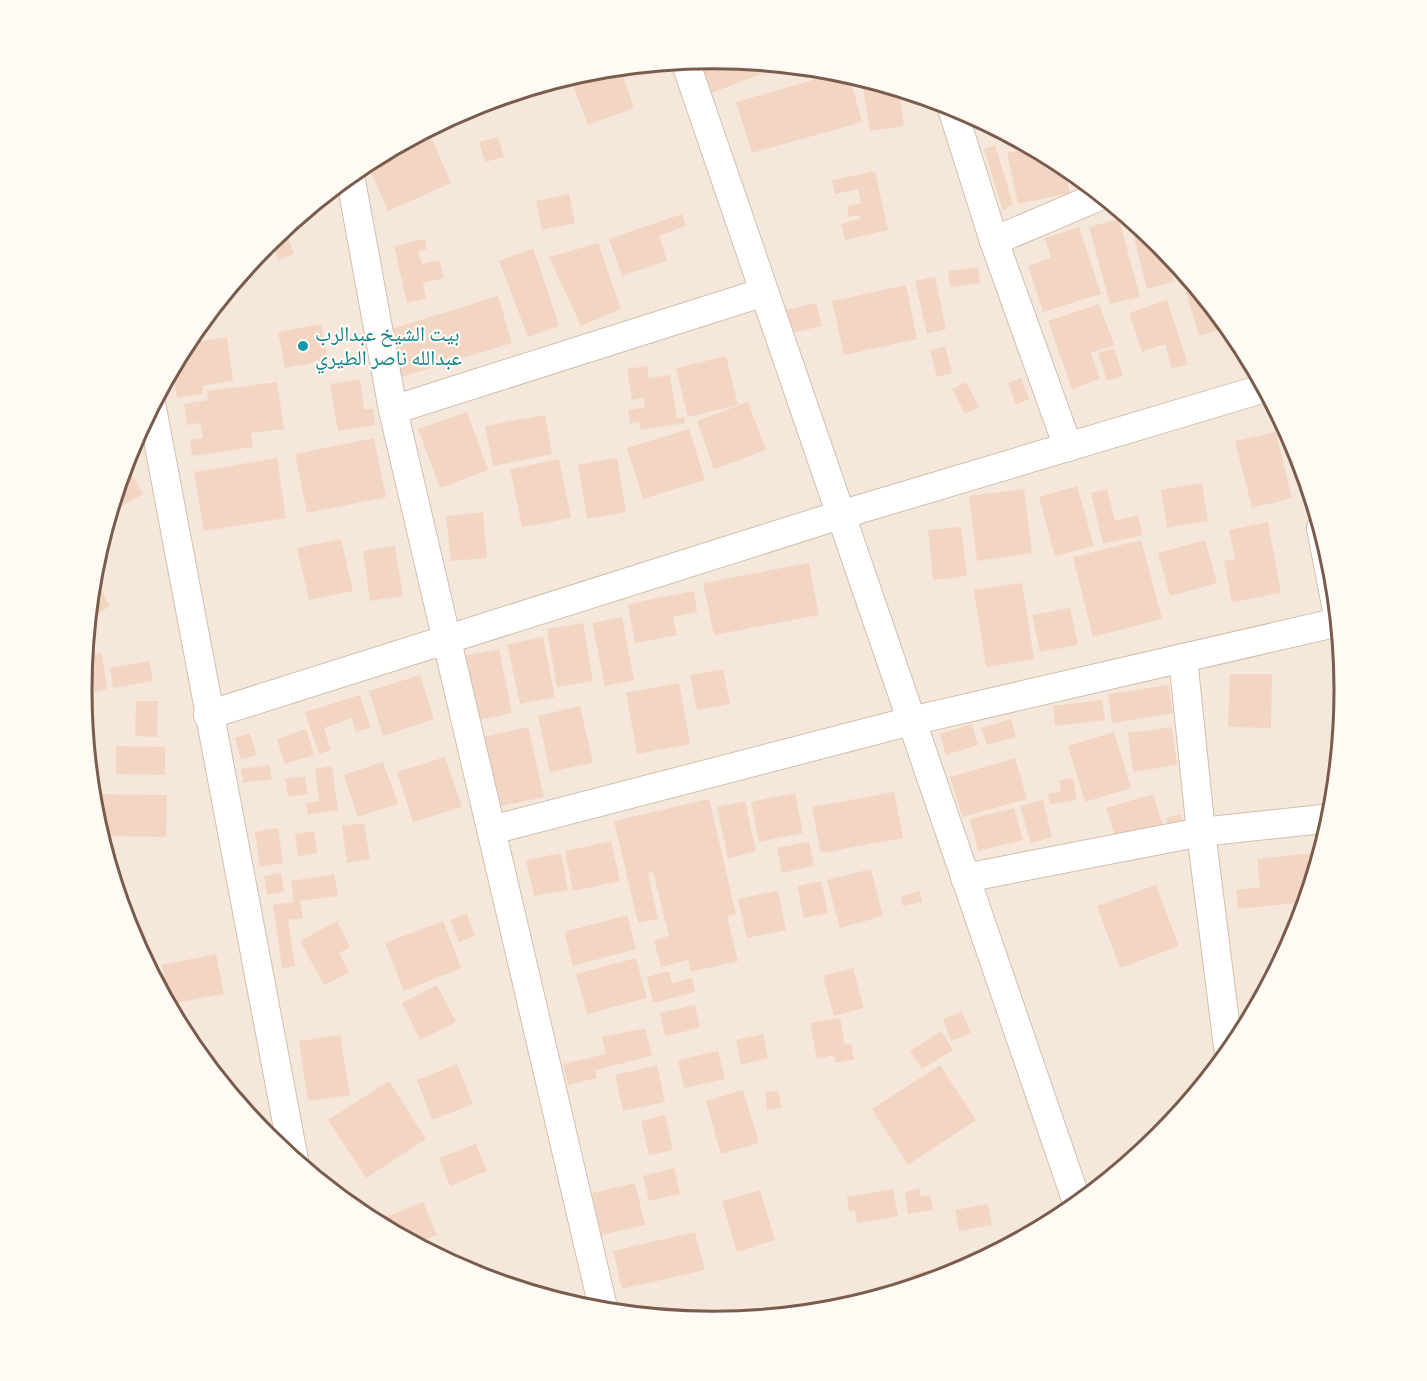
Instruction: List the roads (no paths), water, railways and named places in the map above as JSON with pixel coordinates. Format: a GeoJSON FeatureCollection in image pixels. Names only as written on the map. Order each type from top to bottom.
{"type":"FeatureCollection","features":[{"type":"Feature","properties":{"kind":"street"},"geometry":{"type":"LineString","coordinates":[[688,70],[1075,1196]]}},
{"type":"Feature","properties":{"kind":"street"},"geometry":{"type":"LineString","coordinates":[[955,118],[994,241],[1068,447]]}},
{"type":"Feature","properties":{"kind":"street"},"geometry":{"type":"LineString","coordinates":[[353,185],[393,410],[602,1302]]}},
{"type":"Feature","properties":{"kind":"street"},"geometry":{"type":"LineString","coordinates":[[994,241],[1094,198]]}},
{"type":"Feature","properties":{"kind":"street"},"geometry":{"type":"LineString","coordinates":[[393,410],[764,292]]}},
{"type":"Feature","properties":{"kind":"street"},"geometry":{"type":"LineString","coordinates":[[208,715],[840,514],[1257,390]]}},
{"type":"Feature","properties":{"kind":"street"},"geometry":{"type":"LineString","coordinates":[[154,420],[208,715],[291,1146]]}},
{"type":"Feature","properties":{"kind":"street"},"geometry":{"type":"LineString","coordinates":[[492,830],[911,721],[1331,624]]}},
{"type":"Feature","properties":{"kind":"street"},"geometry":{"type":"LineString","coordinates":[[1183,658],[1200,832],[1227,1040]]}},
{"type":"Feature","properties":{"kind":"street"},"geometry":{"type":"LineString","coordinates":[[965,878],[1200,832],[1321,819]]}},
{"type":"Feature","properties":{"kind":"place","name":"بيت الشيخ عبدالرب عبدالله ناصر الطيري"},"geometry":{"type":"Point","coordinates":[303,346]}}]}
